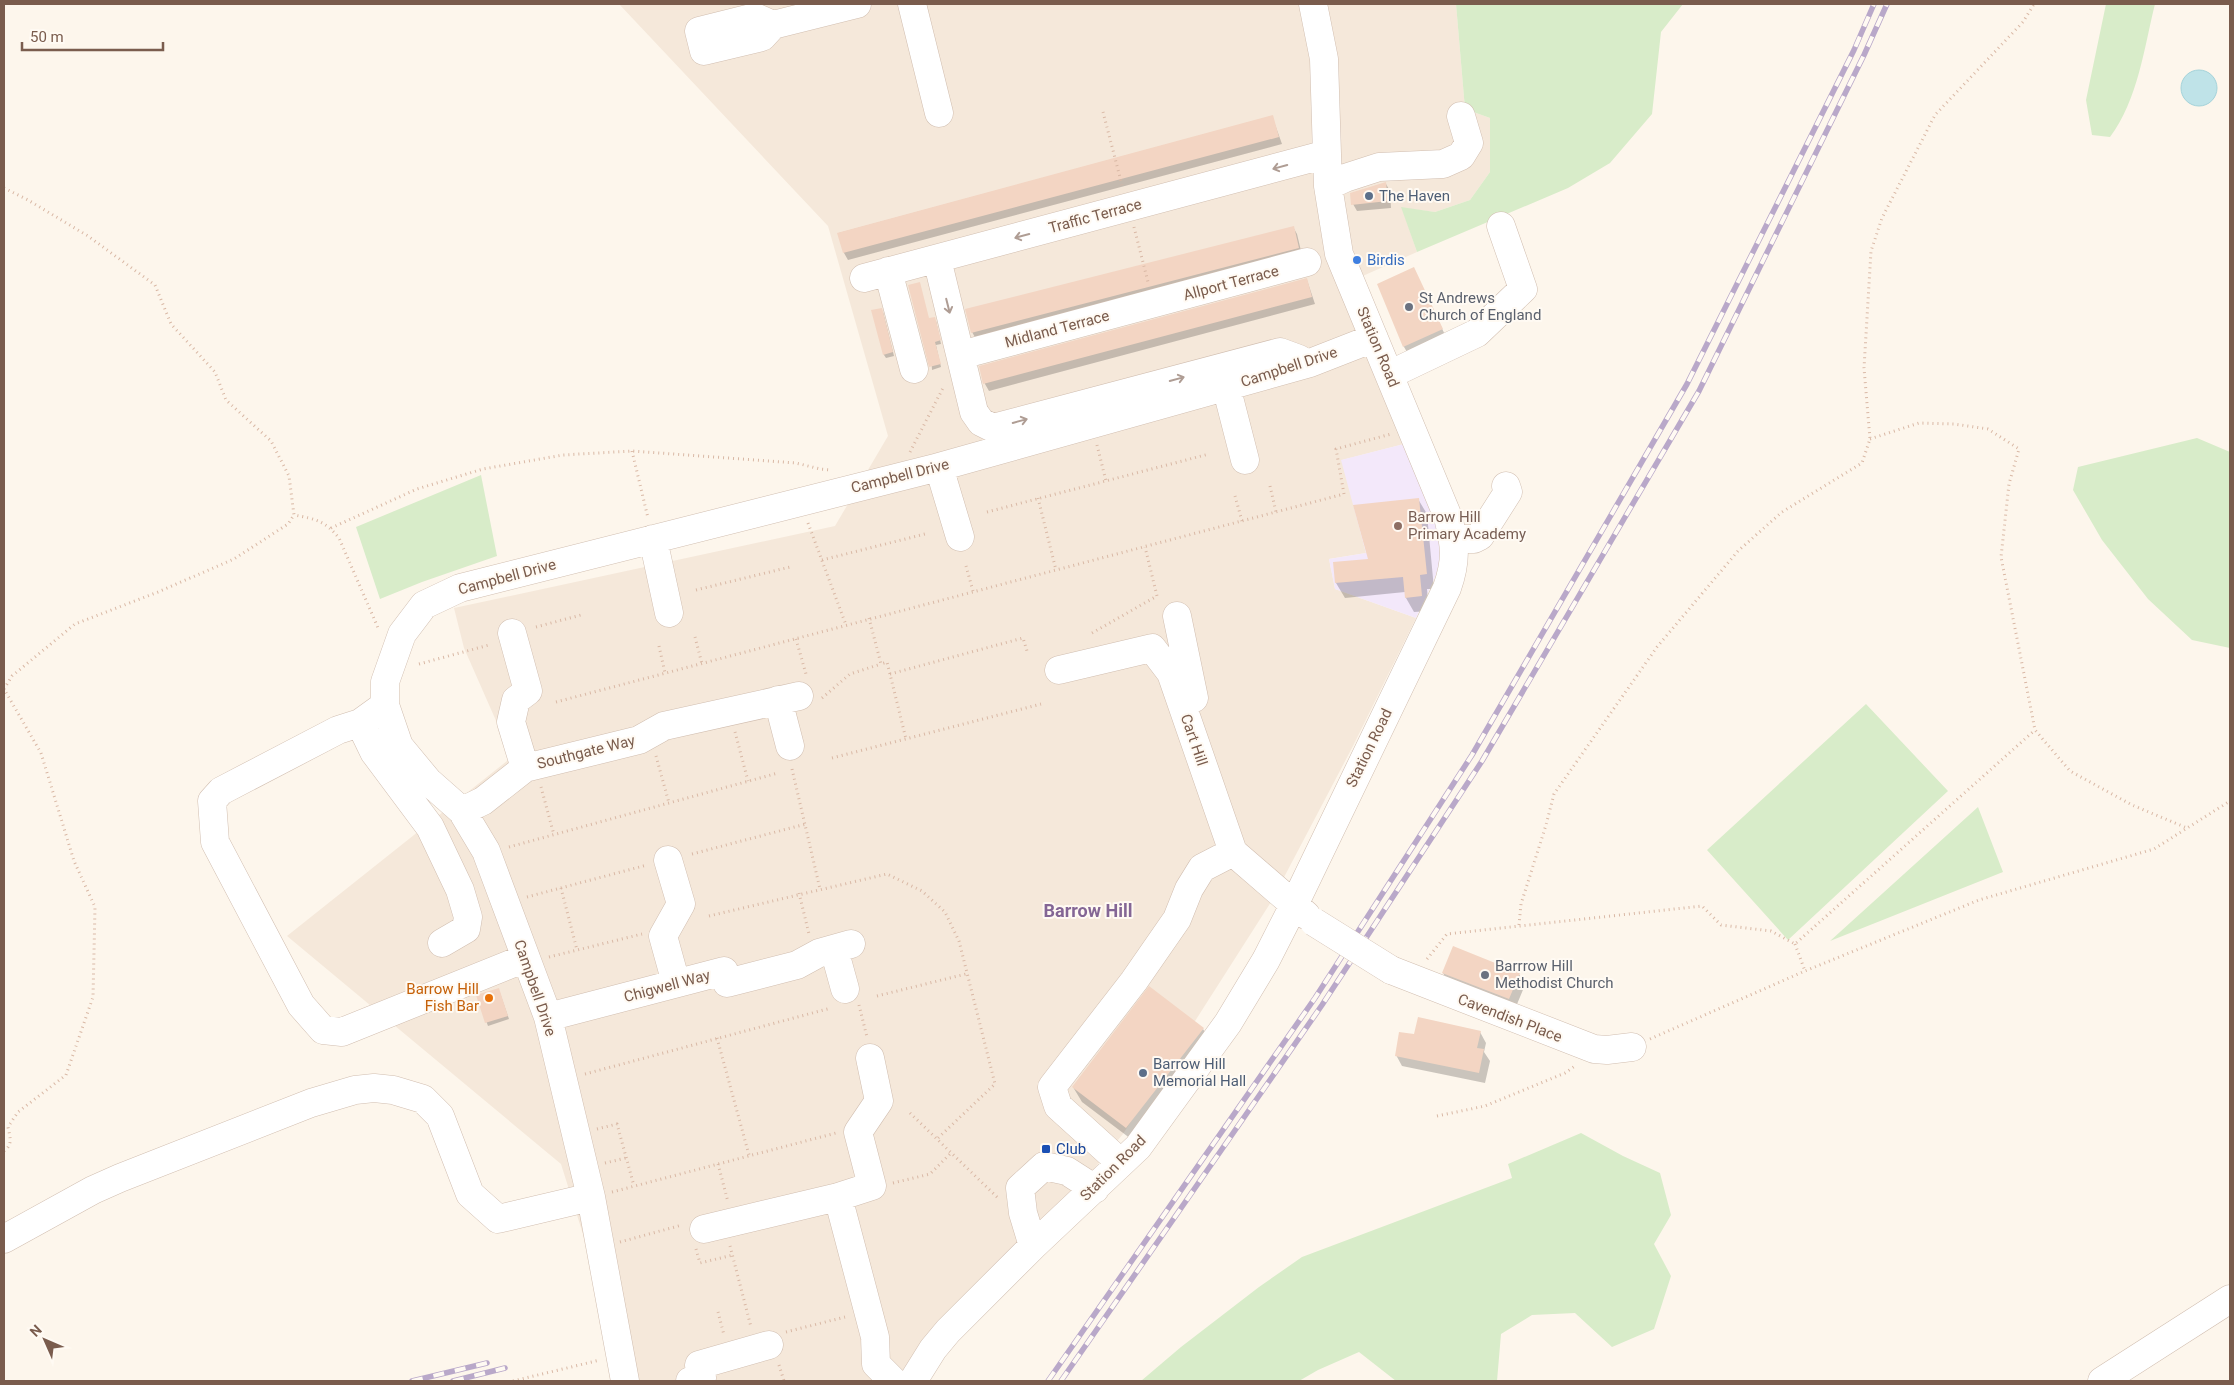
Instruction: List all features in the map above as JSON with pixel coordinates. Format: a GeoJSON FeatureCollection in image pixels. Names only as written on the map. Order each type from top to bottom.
{"type":"FeatureCollection","features":[{"type":"Feature","properties":{"kind":"street"},"geometry":{"type":"LineString","coordinates":[[773,25],[857,4]]}},
{"type":"Feature","properties":{"kind":"street"},"geometry":{"type":"LineString","coordinates":[[912,4],[939,112]]}},
{"type":"Feature","properties":{"kind":"street","name":"Station Road"},"geometry":{"type":"LineString","coordinates":[[913,1381],[934,1348],[948,1331],[1033,1246],[1138,1147],[1228,1022],[1266,960],[1294,905],[1447,588],[1455,559],[1454,539],[1448,517],[1391,374],[1339,254],[1328,186],[1324,60],[1313,4]]}},
{"type":"Feature","properties":{"kind":"street"},"geometry":{"type":"LineString","coordinates":[[1328,186],[1344,178],[1379,167],[1443,164],[1461,156],[1469,143],[1461,116]]}},
{"type":"Feature","properties":{"kind":"street","name":"Traffic Terrace"},"geometry":{"type":"LineString","coordinates":[[914,369],[876,274],[1327,154]]}},
{"type":"Feature","properties":{"kind":"street"},"geometry":{"type":"LineString","coordinates":[[1391,374],[1477,332],[1523,289],[1501,226]]}},
{"type":"Feature","properties":{"kind":"street"},"geometry":{"type":"LineString","coordinates":[[937,259],[974,412],[981,422],[993,428],[1280,352],[1310,363]]}},
{"type":"Feature","properties":{"kind":"street","name":"Allport Terrace"},"geometry":{"type":"LineString","coordinates":[[1154,304],[1307,262]]}},
{"type":"Feature","properties":{"kind":"street","name":"Midland Terrace"},"geometry":{"type":"LineString","coordinates":[[960,355],[1154,304]]}},
{"type":"Feature","properties":{"kind":"street","name":"Campbell Drive"},"geometry":{"type":"LineString","coordinates":[[623,1368],[591,1197],[548,1017],[486,852],[462,811],[428,781],[399,746],[385,706],[385,682],[402,634],[424,604],[460,588],[939,467],[1310,363],[1374,338]]}},
{"type":"Feature","properties":{"kind":"street"},"geometry":{"type":"LineString","coordinates":[[1226,386],[1246,460]]}},
{"type":"Feature","properties":{"kind":"street"},"geometry":{"type":"LineString","coordinates":[[939,467],[960,537]]}},
{"type":"Feature","properties":{"kind":"street"},"geometry":{"type":"LineString","coordinates":[[1454,539],[1474,539],[1480,536],[1508,492],[1506,486]]}},
{"type":"Feature","properties":{"kind":"street"},"geometry":{"type":"LineString","coordinates":[[653,538],[669,613]]}},
{"type":"Feature","properties":{"kind":"street"},"geometry":{"type":"LineString","coordinates":[[1177,616],[1215,800]]}},
{"type":"Feature","properties":{"kind":"street"},"geometry":{"type":"LineString","coordinates":[[513,635],[528,691],[516,700],[511,722],[533,777]]}},
{"type":"Feature","properties":{"kind":"street","name":"Cart Hill"},"geometry":{"type":"LineString","coordinates":[[1059,670],[1152,648],[1171,673],[1233,852],[1314,922]]}},
{"type":"Feature","properties":{"kind":"street"},"geometry":{"type":"LineString","coordinates":[[791,757],[800,694]]}},
{"type":"Feature","properties":{"kind":"street","name":"Southgate Way"},"geometry":{"type":"LineString","coordinates":[[462,811],[533,777],[639,740],[664,726],[800,694]]}},
{"type":"Feature","properties":{"kind":"street"},"geometry":{"type":"LineString","coordinates":[[385,706],[360,723],[338,730],[221,791],[212,801],[215,842],[301,1005],[323,1030],[342,1032],[526,958]]}},
{"type":"Feature","properties":{"kind":"street"},"geometry":{"type":"LineString","coordinates":[[360,723],[374,752],[430,827],[460,890],[468,917],[466,929],[442,943]]}},
{"type":"Feature","properties":{"kind":"street"},"geometry":{"type":"LineString","coordinates":[[1121,1163],[1058,1106],[1052,1087],[1134,981],[1177,919],[1189,889],[1202,868],[1233,852]]}},
{"type":"Feature","properties":{"kind":"street"},"geometry":{"type":"LineString","coordinates":[[670,859],[681,904],[662,936],[676,983]]}},
{"type":"Feature","properties":{"kind":"street","name":"Cavendish Place"},"geometry":{"type":"LineString","coordinates":[[1314,922],[1401,975],[1594,1049],[1607,1050],[1632,1046]]}},
{"type":"Feature","properties":{"kind":"street"},"geometry":{"type":"LineString","coordinates":[[832,944],[845,999]]}},
{"type":"Feature","properties":{"kind":"street","name":"Chigwell Way"},"geometry":{"type":"LineString","coordinates":[[548,1017],[724,971],[727,983],[797,965],[832,944]]}},
{"type":"Feature","properties":{"kind":"street"},"geometry":{"type":"LineString","coordinates":[[709,1228],[838,1197],[872,1186],[858,1132],[879,1101],[869,1048]]}},
{"type":"Feature","properties":{"kind":"street"},"geometry":{"type":"LineString","coordinates":[[4,1239],[92,1190],[120,1178],[312,1103],[355,1090],[374,1088],[393,1090],[423,1099],[440,1116],[470,1194],[498,1219],[591,1197]]}},
{"type":"Feature","properties":{"kind":"street"},"geometry":{"type":"LineString","coordinates":[[1033,1246],[1022,1204],[1020,1188],[1044,1166],[1067,1171],[1095,1189]]}},
{"type":"Feature","properties":{"kind":"street"},"geometry":{"type":"LineString","coordinates":[[838,1197],[875,1337],[876,1364],[893,1381]]}},
{"type":"Feature","properties":{"kind":"street"},"geometry":{"type":"LineString","coordinates":[[2102,1381],[2230,1299]]}},
{"type":"Feature","properties":{"kind":"street"},"geometry":{"type":"LineString","coordinates":[[690,1381],[702,1378],[699,1364],[770,1343]]}},
{"type":"Feature","properties":{"kind":"path"},"geometry":{"type":"LineString","coordinates":[[1519,925],[1521,904],[1554,794],[1652,654],[1738,551],[1782,512],[1862,463],[1870,440],[1864,368],[1870,250],[1882,218],[1935,115],[2023,22],[2034,4]]}},
{"type":"Feature","properties":{"kind":"path"},"geometry":{"type":"LineString","coordinates":[[4,188],[88,236],[155,285],[171,324],[215,372],[226,400],[271,441],[289,476],[294,515],[288,524],[234,559],[158,592],[75,624],[12,676],[4,689],[41,753],[74,861],[96,907],[93,997],[66,1075],[18,1112],[8,1127],[11,1141],[8,1148],[4,1151]]}},
{"type":"Feature","properties":{"kind":"path"},"geometry":{"type":"LineString","coordinates":[[908,455],[960,355]]}},
{"type":"Feature","properties":{"kind":"path"},"geometry":{"type":"LineString","coordinates":[[1092,424],[1106,481]]}},
{"type":"Feature","properties":{"kind":"path"},"geometry":{"type":"LineString","coordinates":[[1870,440],[1919,424],[1954,424],[1988,429],[2019,449],[2009,484],[2000,557],[2035,730],[2070,771],[2132,805],[2188,828]]}},
{"type":"Feature","properties":{"kind":"path"},"geometry":{"type":"LineString","coordinates":[[556,702],[1344,494],[1336,449],[1413,428]]}},
{"type":"Feature","properties":{"kind":"path"},"geometry":{"type":"LineString","coordinates":[[331,528],[416,489],[483,469],[563,455],[632,451],[796,463],[820,469],[835,470]]}},
{"type":"Feature","properties":{"kind":"path"},"geometry":{"type":"LineString","coordinates":[[632,451],[653,538]]}},
{"type":"Feature","properties":{"kind":"path"},"geometry":{"type":"LineString","coordinates":[[987,512],[1209,454]]}},
{"type":"Feature","properties":{"kind":"path"},"geometry":{"type":"LineString","coordinates":[[1270,486],[1276,512]]}},
{"type":"Feature","properties":{"kind":"path"},"geometry":{"type":"LineString","coordinates":[[1235,496],[1242,521]]}},
{"type":"Feature","properties":{"kind":"path"},"geometry":{"type":"LineString","coordinates":[[1038,498],[1056,570]]}},
{"type":"Feature","properties":{"kind":"path"},"geometry":{"type":"LineString","coordinates":[[799,501],[846,625]]}},
{"type":"Feature","properties":{"kind":"path"},"geometry":{"type":"LineString","coordinates":[[294,515],[319,520],[331,528],[339,538],[378,630],[402,634]]}},
{"type":"Feature","properties":{"kind":"path"},"geometry":{"type":"LineString","coordinates":[[822,560],[925,534]]}},
{"type":"Feature","properties":{"kind":"path"},"geometry":{"type":"LineString","coordinates":[[1092,634],[1157,596],[1144,547]]}},
{"type":"Feature","properties":{"kind":"path"},"geometry":{"type":"LineString","coordinates":[[966,566],[973,591]]}},
{"type":"Feature","properties":{"kind":"path"},"geometry":{"type":"LineString","coordinates":[[696,590],[790,567]]}},
{"type":"Feature","properties":{"kind":"path"},"geometry":{"type":"LineString","coordinates":[[419,664],[581,615]]}},
{"type":"Feature","properties":{"kind":"path"},"geometry":{"type":"LineString","coordinates":[[869,618],[881,664]]}},
{"type":"Feature","properties":{"kind":"path"},"geometry":{"type":"LineString","coordinates":[[695,637],[702,664]]}},
{"type":"Feature","properties":{"kind":"path"},"geometry":{"type":"LineString","coordinates":[[890,674],[1023,638],[1027,651]]}},
{"type":"Feature","properties":{"kind":"path"},"geometry":{"type":"LineString","coordinates":[[796,639],[800,694],[850,674],[887,662],[906,739]]}},
{"type":"Feature","properties":{"kind":"path"},"geometry":{"type":"LineString","coordinates":[[659,646],[665,673]]}},
{"type":"Feature","properties":{"kind":"path"},"geometry":{"type":"LineString","coordinates":[[832,758],[1041,704]]}},
{"type":"Feature","properties":{"kind":"path"},"geometry":{"type":"LineString","coordinates":[[733,724],[748,781]]}},
{"type":"Feature","properties":{"kind":"path"},"geometry":{"type":"LineString","coordinates":[[1795,944],[2035,730]]}},
{"type":"Feature","properties":{"kind":"path"},"geometry":{"type":"LineString","coordinates":[[656,755],[669,802]]}},
{"type":"Feature","properties":{"kind":"path"},"geometry":{"type":"LineString","coordinates":[[791,757],[820,889]]}},
{"type":"Feature","properties":{"kind":"path"},"geometry":{"type":"LineString","coordinates":[[486,852],[778,773]]}},
{"type":"Feature","properties":{"kind":"path"},"geometry":{"type":"LineString","coordinates":[[533,777],[554,835]]}},
{"type":"Feature","properties":{"kind":"path"},"geometry":{"type":"LineString","coordinates":[[1632,1046],[1805,971],[1979,900],[2154,849],[2230,800]]}},
{"type":"Feature","properties":{"kind":"path"},"geometry":{"type":"LineString","coordinates":[[525,897],[806,824]]}},
{"type":"Feature","properties":{"kind":"path"},"geometry":{"type":"LineString","coordinates":[[709,916],[799,893],[886,874],[922,891],[945,912],[959,942],[995,1084],[938,1138]]}},
{"type":"Feature","properties":{"kind":"path"},"geometry":{"type":"LineString","coordinates":[[561,888],[577,950]]}},
{"type":"Feature","properties":{"kind":"path"},"geometry":{"type":"LineString","coordinates":[[799,893],[832,944]]}},
{"type":"Feature","properties":{"kind":"path"},"geometry":{"type":"LineString","coordinates":[[1401,975],[1447,934],[1702,906],[1721,924],[1771,930],[1795,944],[1805,971]]}},
{"type":"Feature","properties":{"kind":"path"},"geometry":{"type":"LineString","coordinates":[[526,958],[544,959],[667,927]]}},
{"type":"Feature","properties":{"kind":"path"},"geometry":{"type":"LineString","coordinates":[[877,996],[966,974]]}},
{"type":"Feature","properties":{"kind":"path"},"geometry":{"type":"LineString","coordinates":[[580,1076],[717,1038],[845,999],[869,1048]]}},
{"type":"Feature","properties":{"kind":"path"},"geometry":{"type":"LineString","coordinates":[[717,1038],[749,1155]]}},
{"type":"Feature","properties":{"kind":"path"},"geometry":{"type":"LineString","coordinates":[[1437,1116],[1485,1106],[1566,1073],[1594,1049]]}},
{"type":"Feature","properties":{"kind":"path"},"geometry":{"type":"LineString","coordinates":[[910,1113],[1004,1203],[1022,1204]]}},
{"type":"Feature","properties":{"kind":"path"},"geometry":{"type":"LineString","coordinates":[[592,1130],[617,1124],[634,1186]]}},
{"type":"Feature","properties":{"kind":"path"},"geometry":{"type":"LineString","coordinates":[[591,1197],[863,1126]]}},
{"type":"Feature","properties":{"kind":"path"},"geometry":{"type":"LineString","coordinates":[[890,1184],[930,1174],[952,1152]]}},
{"type":"Feature","properties":{"kind":"path"},"geometry":{"type":"LineString","coordinates":[[600,1164],[626,1158]]}},
{"type":"Feature","properties":{"kind":"path"},"geometry":{"type":"LineString","coordinates":[[718,1164],[709,1228],[700,1263],[733,1254]]}},
{"type":"Feature","properties":{"kind":"path"},"geometry":{"type":"LineString","coordinates":[[616,1243],[709,1228]]}},
{"type":"Feature","properties":{"kind":"path"},"geometry":{"type":"LineString","coordinates":[[709,1228],[733,1254],[784,1381]]}},
{"type":"Feature","properties":{"kind":"path"},"geometry":{"type":"LineString","coordinates":[[718,1312],[725,1339]]}},
{"type":"Feature","properties":{"kind":"path"},"geometry":{"type":"LineString","coordinates":[[770,1343],[845,1317]]}},
{"type":"Feature","properties":{"kind":"path"},"geometry":{"type":"LineString","coordinates":[[513,1381],[623,1368]]}},
{"type":"Feature","properties":{"kind":"shaded area"},"geometry":{"type":"Polygon","coordinates":[[[619,4],[1456,4],[1465,109],[1490,118],[1490,172],[1470,200],[1435,212],[1402,208],[1417,252],[1340,286],[1404,444],[1342,460],[1366,553],[1329,559],[1335,589],[1416,618],[1353,746],[1271,902],[1123,1134],[917,1381],[629,1381],[561,1164],[287,936],[512,757],[464,648],[454,608],[835,526],[888,436],[828,226],[619,4]]]}},
{"type":"Feature","properties":{"kind":"shaded area","name":"Barrow Hill Primary Academy"},"geometry":{"type":"Polygon","coordinates":[[[1404,444],[1444,546],[1436,575],[1416,618],[1335,589],[1329,559],[1366,553],[1341,460],[1404,444]]]}},
{"type":"Feature","properties":{"kind":"green space"},"geometry":{"type":"Polygon","coordinates":[[[1456,4],[1683,4],[1661,32],[1652,114],[1610,163],[1568,188],[1417,252],[1401,207],[1435,212],[1470,200],[1490,172],[1490,118],[1465,109],[1456,4]]]}},
{"type":"Feature","properties":{"kind":"green space"},"geometry":{"type":"Polygon","coordinates":[[[2106,4],[2155,4],[2134,90],[2120,122],[2110,137],[2092,135],[2086,100],[2106,4]]]}},
{"type":"Feature","properties":{"kind":"green space"},"geometry":{"type":"Polygon","coordinates":[[[2197,438],[2230,452],[2230,648],[2192,640],[2148,599],[2102,540],[2073,490],[2078,467],[2197,438]]]}},
{"type":"Feature","properties":{"kind":"green space"},"geometry":{"type":"Polygon","coordinates":[[[481,475],[497,556],[380,599],[356,527],[481,475]]]}},
{"type":"Feature","properties":{"kind":"green space"},"geometry":{"type":"Polygon","coordinates":[[[1866,704],[1948,791],[1788,940],[1707,850],[1866,704]]]}},
{"type":"Feature","properties":{"kind":"green space"},"geometry":{"type":"Polygon","coordinates":[[[1978,807],[2003,872],[1830,941],[1978,807]]]}},
{"type":"Feature","properties":{"kind":"green space"},"geometry":{"type":"Polygon","coordinates":[[[1581,1133],[1623,1156],[1660,1173],[1671,1215],[1654,1244],[1671,1276],[1654,1329],[1612,1347],[1575,1313],[1532,1315],[1501,1334],[1497,1381],[1396,1381],[1359,1352],[1318,1370],[1299,1381],[1141,1381],[1181,1347],[1259,1287],[1302,1257],[1512,1178],[1508,1164],[1581,1133]]]}},
{"type":"Feature","properties":{"kind":"water"},"geometry":{"type":"Polygon","coordinates":[[[2199,70],[2206,71],[2212,75],[2216,81],[2216,95],[2212,101],[2206,105],[2199,106],[2192,105],[2186,101],[2182,95],[2181,88],[2182,81],[2186,75],[2192,71],[2199,70]]]}},
{"type":"Feature","properties":{"kind":"building"},"geometry":{"type":"Polygon","coordinates":[[[1273,115],[1279,137],[843,253],[837,233],[1273,115]]]}},
{"type":"Feature","properties":{"kind":"building","name":"The Haven"},"geometry":{"type":"Polygon","coordinates":[[[1386,182],[1388,201],[1351,205],[1350,193],[1386,182]]]}},
{"type":"Feature","properties":{"kind":"building"},"geometry":{"type":"Polygon","coordinates":[[[1294,226],[1299,248],[971,333],[965,309],[1294,226]]]}},
{"type":"Feature","properties":{"kind":"building","name":"St Andrews Church of England"},"geometry":{"type":"Polygon","coordinates":[[[1414,267],[1443,329],[1403,347],[1377,284],[1414,267]]]}},
{"type":"Feature","properties":{"kind":"building"},"geometry":{"type":"Polygon","coordinates":[[[1307,278],[1312,297],[983,384],[979,366],[1307,278]]]}},
{"type":"Feature","properties":{"kind":"building"},"geometry":{"type":"Polygon","coordinates":[[[920,282],[929,318],[935,317],[941,340],[935,342],[941,364],[929,367],[908,285],[920,282]]]}},
{"type":"Feature","properties":{"kind":"building"},"geometry":{"type":"Polygon","coordinates":[[[882,308],[893,352],[883,355],[871,310],[882,308]]]}},
{"type":"Feature","properties":{"kind":"building"},"geometry":{"type":"Polygon","coordinates":[[[1419,498],[1427,574],[1420,575],[1422,596],[1405,598],[1403,577],[1335,583],[1333,562],[1368,559],[1353,505],[1419,498]]]}},
{"type":"Feature","properties":{"kind":"building","name":"Barrrow Hill Methodist Church"},"geometry":{"type":"Polygon","coordinates":[[[1453,946],[1520,973],[1509,999],[1442,973],[1453,946]]]}},
{"type":"Feature","properties":{"kind":"building"},"geometry":{"type":"Polygon","coordinates":[[[1149,986],[1204,1028],[1126,1128],[1072,1087],[1149,986]]]}},
{"type":"Feature","properties":{"kind":"building"},"geometry":{"type":"Polygon","coordinates":[[[499,988],[508,1016],[485,1023],[476,995],[499,988]]]}},
{"type":"Feature","properties":{"kind":"building"},"geometry":{"type":"Polygon","coordinates":[[[1418,1017],[1481,1031],[1477,1048],[1484,1049],[1479,1073],[1395,1056],[1399,1032],[1414,1034],[1418,1017]]]}},
{"type":"Feature","properties":{"kind":"railway"},"geometry":{"type":"LineString","coordinates":[[1048,1381],[1315,998],[1472,755],[1687,384],[1854,50],[1874,4]]}},
{"type":"Feature","properties":{"kind":"railway"},"geometry":{"type":"LineString","coordinates":[[1061,1381],[1322,1005],[1482,761],[1699,391],[1864,55],[1887,4]]}},
{"type":"Feature","properties":{"kind":"railway"},"geometry":{"type":"LineString","coordinates":[[412,1381],[487,1363]]}},
{"type":"Feature","properties":{"kind":"railway"},"geometry":{"type":"LineString","coordinates":[[453,1381],[505,1368]]}},
{"type":"Feature","properties":{"kind":"place","name":"The Haven"},"geometry":{"type":"Point","coordinates":[1369,196]}},
{"type":"Feature","properties":{"kind":"place","name":"Birdis"},"geometry":{"type":"Point","coordinates":[1357,260]}},
{"type":"Feature","properties":{"kind":"place","name":"St Andrews Church of England"},"geometry":{"type":"Point","coordinates":[1409,307]}},
{"type":"Feature","properties":{"kind":"place","name":"Barrow Hill Primary Academy"},"geometry":{"type":"Point","coordinates":[1398,526]}},
{"type":"Feature","properties":{"kind":"place","name":"Barrrow Hill Methodist Church"},"geometry":{"type":"Point","coordinates":[1485,975]}},
{"type":"Feature","properties":{"kind":"place","name":"Barrow Hill Fish Bar"},"geometry":{"type":"Point","coordinates":[489,998]}},
{"type":"Feature","properties":{"kind":"place","name":"Barrow Hill Memorial Hall"},"geometry":{"type":"Point","coordinates":[1143,1073]}},
{"type":"Feature","properties":{"kind":"place","name":"Club"},"geometry":{"type":"Point","coordinates":[1046,1149]}},
{"type":"Feature","properties":{"kind":"district","name":"Barrow Hill"},"geometry":{"type":"Point","coordinates":[1088,911]}}]}
